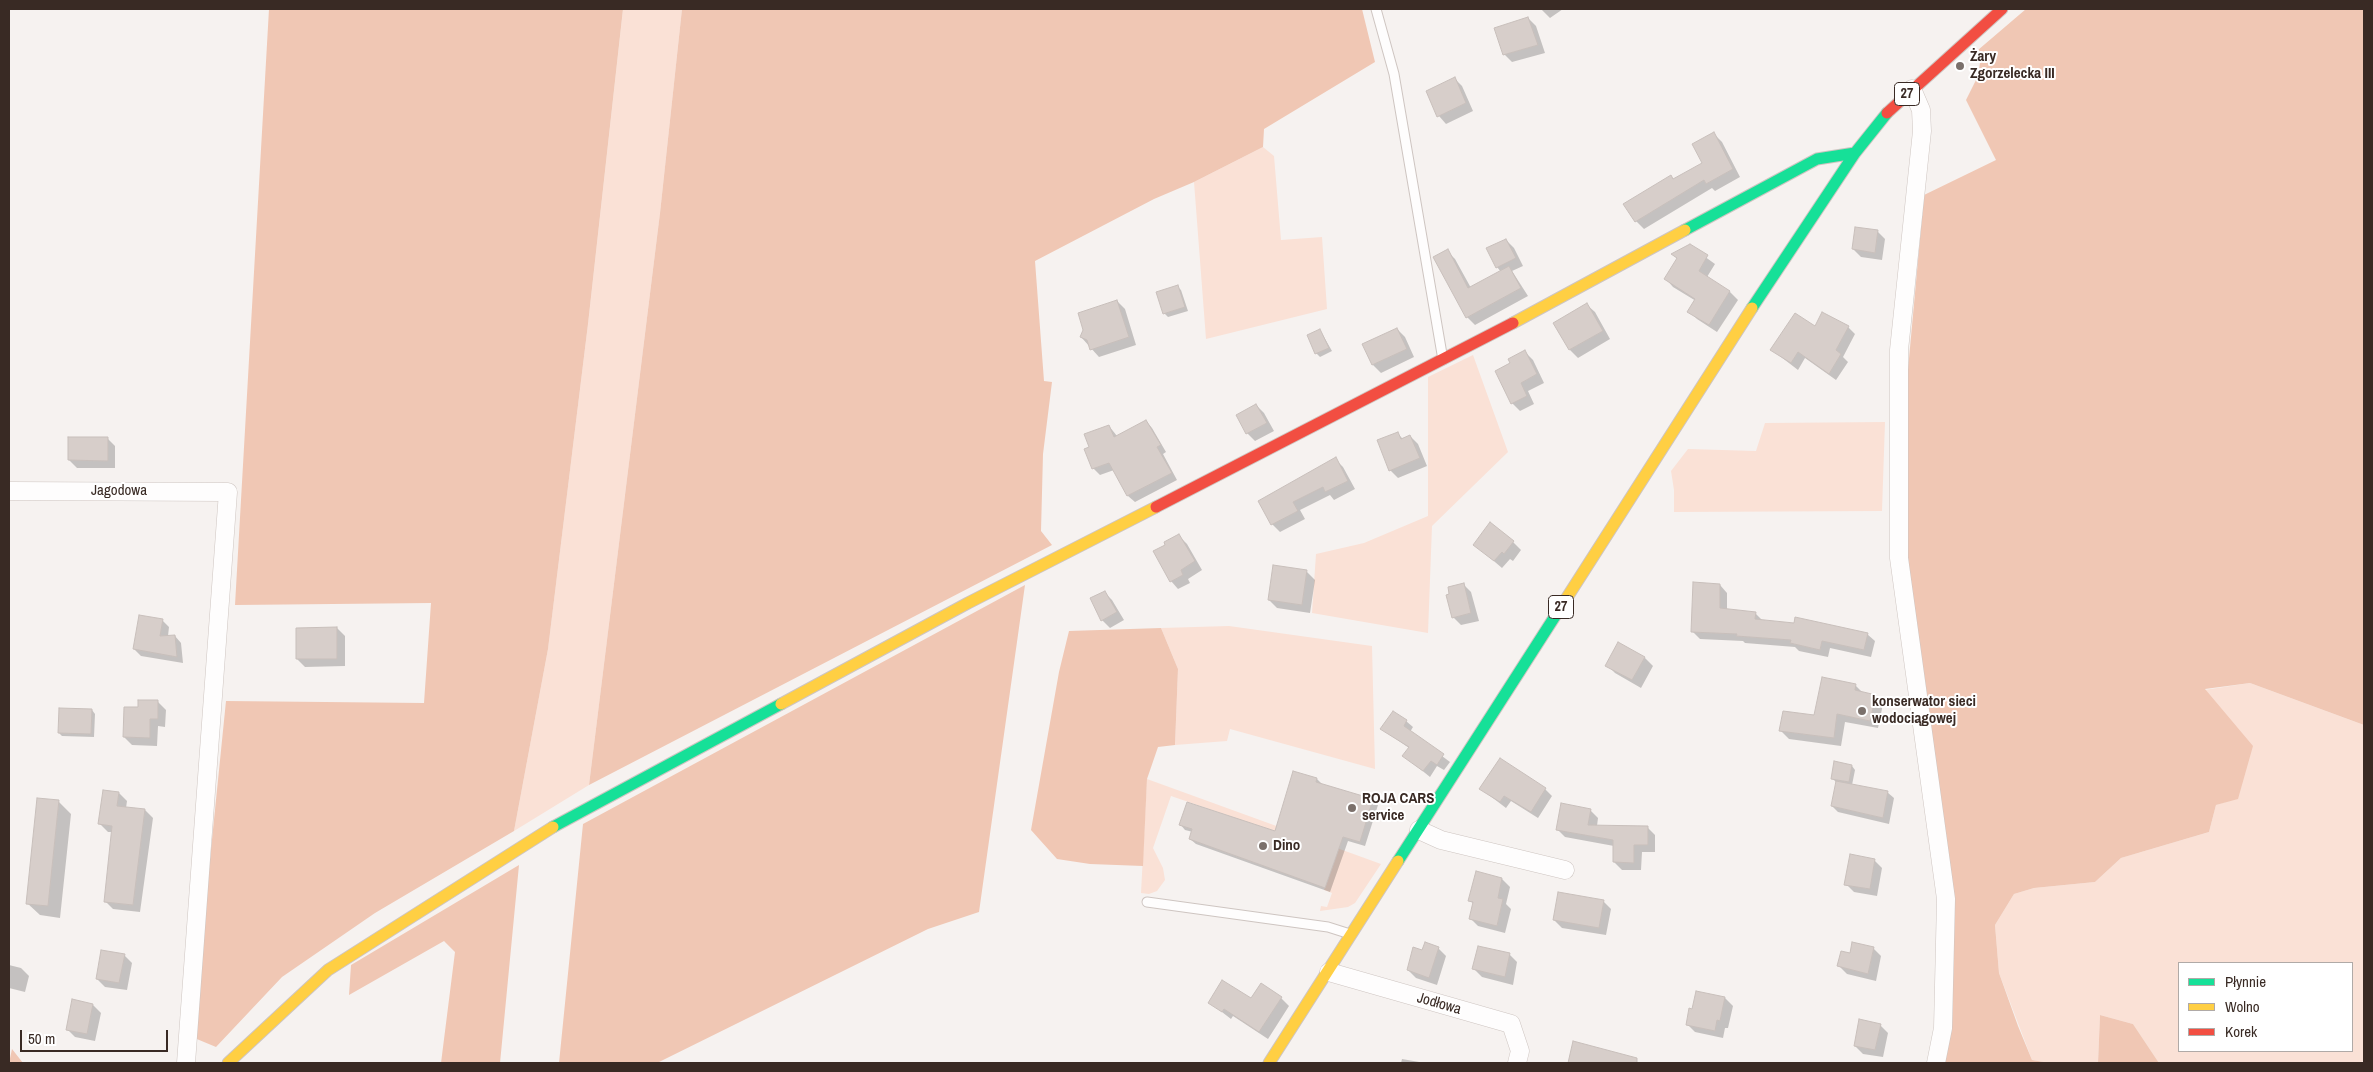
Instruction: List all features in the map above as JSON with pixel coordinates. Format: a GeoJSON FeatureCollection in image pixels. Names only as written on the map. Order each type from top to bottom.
{"type":"FeatureCollection","features":[{"type":"Feature","properties":{"kind":"street","name":"27"},"geometry":{"type":"LineString","coordinates":[[1269,1063],[1420,830],[1762,293],[1855,153],[1891,109],[2002,9]]}},
{"type":"Feature","properties":{"kind":"street"},"geometry":{"type":"LineString","coordinates":[[1912,89],[1921,110],[1922,131],[1899,350],[1899,558],[1946,899],[1943,1028],[1936,1063]]}},
{"type":"Feature","properties":{"kind":"street"},"geometry":{"type":"LineString","coordinates":[[228,1063],[328,970],[538,835],[968,603],[1443,360],[1817,159],[1855,153]]}},
{"type":"Feature","properties":{"kind":"street","name":"Jagodowa"},"geometry":{"type":"LineString","coordinates":[[9,491],[228,492],[186,1063]]}},
{"type":"Feature","properties":{"kind":"street"},"geometry":{"type":"LineString","coordinates":[[1420,830],[1441,840],[1565,870]]}},
{"type":"Feature","properties":{"kind":"street","name":"Jodłowa"},"geometry":{"type":"LineString","coordinates":[[1329,972],[1511,1024],[1520,1051],[1517,1063]]}},
{"type":"Feature","properties":{"kind":"lane"},"geometry":{"type":"LineString","coordinates":[[1376,9],[1394,74],[1443,360]]}},
{"type":"Feature","properties":{"kind":"lane"},"geometry":{"type":"LineString","coordinates":[[1148,902],[1328,926],[1352,936]]}},
{"type":"Feature","properties":{"kind":"shaded area"},"geometry":{"type":"Polygon","coordinates":[[[269,9],[623,9],[588,324],[548,649],[514,831],[375,913],[282,977],[216,1047],[192,1037],[226,701],[424,703],[431,603],[235,605],[269,9]]]}},
{"type":"Feature","properties":{"kind":"shaded area"},"geometry":{"type":"Polygon","coordinates":[[[623,9],[682,9],[660,213],[589,785],[514,831],[548,649],[588,324],[623,9]]]}},
{"type":"Feature","properties":{"kind":"shaded area"},"geometry":{"type":"Polygon","coordinates":[[[682,9],[1362,9],[1375,62],[1264,129],[1263,147],[1194,182],[1154,199],[1035,261],[1044,381],[1052,382],[1043,454],[1041,531],[1052,545],[589,785],[660,213],[682,9]]]}},
{"type":"Feature","properties":{"kind":"shaded area"},"geometry":{"type":"Polygon","coordinates":[[[2026,9],[2364,9],[2364,725],[2250,683],[2205,689],[2253,746],[2238,799],[2216,805],[2209,832],[2121,858],[2095,882],[2034,888],[2014,894],[1995,925],[1999,973],[2018,1026],[2032,1060],[2050,1063],[1936,1063],[1948,978],[1906,628],[1902,435],[1924,195],[1996,160],[1966,100],[1978,76],[1981,56],[1978,50],[2026,9]]]}},
{"type":"Feature","properties":{"kind":"shaded area"},"geometry":{"type":"Polygon","coordinates":[[[1263,147],[1274,156],[1281,240],[1322,237],[1327,309],[1206,339],[1194,182],[1263,147]]]}},
{"type":"Feature","properties":{"kind":"shaded area"},"geometry":{"type":"Polygon","coordinates":[[[1473,355],[1508,452],[1432,526],[1428,633],[1312,613],[1316,554],[1364,543],[1428,516],[1428,377],[1473,355]]]}},
{"type":"Feature","properties":{"kind":"shaded area"},"geometry":{"type":"Polygon","coordinates":[[[1885,422],[1882,511],[1674,512],[1674,490],[1671,471],[1688,449],[1756,451],[1765,423],[1885,422]]]}},
{"type":"Feature","properties":{"kind":"shaded area"},"geometry":{"type":"Polygon","coordinates":[[[1025,585],[979,912],[928,929],[657,1063],[559,1063],[583,824],[1025,585]]]}},
{"type":"Feature","properties":{"kind":"shaded area"},"geometry":{"type":"Polygon","coordinates":[[[1229,626],[1372,646],[1375,769],[1230,729],[1227,741],[1175,745],[1178,669],[1161,628],[1229,626]]]}},
{"type":"Feature","properties":{"kind":"shaded area"},"geometry":{"type":"Polygon","coordinates":[[[1161,628],[1178,669],[1175,745],[1158,747],[1147,779],[1143,866],[1090,864],[1057,859],[1031,830],[1059,672],[1069,631],[1161,628]]]}},
{"type":"Feature","properties":{"kind":"shaded area"},"geometry":{"type":"Polygon","coordinates":[[[2250,683],[2364,725],[2364,1060],[2361,1063],[2159,1063],[2133,1024],[2100,1015],[2098,1063],[2050,1063],[2032,1060],[1999,973],[1995,925],[2014,894],[2034,888],[2095,882],[2121,858],[2209,832],[2216,805],[2234,799],[2204,690],[2250,683]]]}},
{"type":"Feature","properties":{"kind":"shaded area"},"geometry":{"type":"Polygon","coordinates":[[[1147,779],[1381,864],[1355,903],[1348,907],[1320,911],[1321,906],[1327,907],[1332,893],[1324,890],[1337,853],[1171,796],[1153,848],[1163,868],[1165,880],[1157,891],[1149,894],[1141,893],[1147,779]]]}},
{"type":"Feature","properties":{"kind":"shaded area"},"geometry":{"type":"Polygon","coordinates":[[[519,865],[500,1063],[441,1063],[455,952],[444,941],[349,995],[351,965],[519,865]]]}},
{"type":"Feature","properties":{"kind":"shaded area"},"geometry":{"type":"Polygon","coordinates":[[[2100,1015],[2133,1024],[2159,1063],[2098,1063],[2100,1015]]]}},
{"type":"Feature","properties":{"kind":"shaded area"},"geometry":{"type":"Polygon","coordinates":[[[12,1049],[23,1063],[9,1063],[12,1049]]]}},
{"type":"Feature","properties":{"kind":"building"},"geometry":{"type":"Polygon","coordinates":[[[1528,17],[1538,45],[1503,55],[1494,28],[1528,17]]]}},
{"type":"Feature","properties":{"kind":"building"},"geometry":{"type":"Polygon","coordinates":[[[1455,77],[1466,103],[1437,117],[1426,91],[1455,77]]]}},
{"type":"Feature","properties":{"kind":"building"},"geometry":{"type":"Polygon","coordinates":[[[1714,132],[1733,169],[1706,184],[1704,180],[1635,222],[1623,204],[1671,175],[1673,179],[1702,163],[1692,144],[1714,132]]]}},
{"type":"Feature","properties":{"kind":"building"},"geometry":{"type":"Polygon","coordinates":[[[1855,227],[1878,230],[1875,253],[1852,249],[1855,227]]]}},
{"type":"Feature","properties":{"kind":"building"},"geometry":{"type":"Polygon","coordinates":[[[1506,239],[1516,258],[1496,268],[1486,248],[1506,239]]]}},
{"type":"Feature","properties":{"kind":"building"},"geometry":{"type":"Polygon","coordinates":[[[1690,244],[1708,255],[1699,271],[1730,291],[1709,325],[1687,312],[1695,299],[1664,279],[1677,258],[1671,254],[1690,244]]]}},
{"type":"Feature","properties":{"kind":"building"},"geometry":{"type":"Polygon","coordinates":[[[1448,249],[1468,288],[1509,266],[1521,288],[1466,318],[1433,257],[1448,249]]]}},
{"type":"Feature","properties":{"kind":"building"},"geometry":{"type":"Polygon","coordinates":[[[1178,285],[1185,307],[1163,314],[1156,292],[1178,285]]]}},
{"type":"Feature","properties":{"kind":"building"},"geometry":{"type":"Polygon","coordinates":[[[1117,300],[1129,337],[1090,350],[1087,340],[1080,337],[1083,330],[1078,313],[1117,300]]]}},
{"type":"Feature","properties":{"kind":"building"},"geometry":{"type":"Polygon","coordinates":[[[1587,303],[1603,331],[1569,350],[1553,323],[1587,303]]]}},
{"type":"Feature","properties":{"kind":"building"},"geometry":{"type":"Polygon","coordinates":[[[1822,312],[1849,326],[1836,350],[1841,354],[1829,374],[1798,352],[1791,363],[1770,350],[1795,313],[1815,326],[1822,312]]]}},
{"type":"Feature","properties":{"kind":"building"},"geometry":{"type":"Polygon","coordinates":[[[1397,328],[1407,349],[1372,365],[1362,344],[1397,328]]]}},
{"type":"Feature","properties":{"kind":"building"},"geometry":{"type":"Polygon","coordinates":[[[1320,329],[1329,348],[1315,354],[1307,335],[1320,329]]]}},
{"type":"Feature","properties":{"kind":"building"},"geometry":{"type":"Polygon","coordinates":[[[1525,350],[1537,374],[1521,383],[1527,396],[1511,404],[1495,371],[1510,363],[1508,359],[1525,350]]]}},
{"type":"Feature","properties":{"kind":"building"},"geometry":{"type":"Polygon","coordinates":[[[1256,404],[1267,423],[1246,434],[1236,415],[1256,404]]]}},
{"type":"Feature","properties":{"kind":"building"},"geometry":{"type":"Polygon","coordinates":[[[1146,420],[1161,445],[1157,447],[1172,473],[1127,496],[1109,463],[1092,469],[1084,449],[1089,447],[1084,434],[1109,425],[1114,437],[1146,420]]]}},
{"type":"Feature","properties":{"kind":"building"},"geometry":{"type":"Polygon","coordinates":[[[1398,432],[1401,439],[1410,435],[1420,458],[1389,471],[1377,440],[1398,432]]]}},
{"type":"Feature","properties":{"kind":"building"},"geometry":{"type":"Polygon","coordinates":[[[68,437],[108,437],[108,461],[68,460],[68,437]]]}},
{"type":"Feature","properties":{"kind":"building"},"geometry":{"type":"Polygon","coordinates":[[[1336,457],[1348,481],[1325,492],[1323,487],[1293,502],[1298,511],[1271,525],[1258,501],[1336,457]]]}},
{"type":"Feature","properties":{"kind":"building"},"geometry":{"type":"Polygon","coordinates":[[[1490,522],[1514,541],[1504,554],[1502,552],[1494,561],[1473,545],[1490,522]]]}},
{"type":"Feature","properties":{"kind":"building"},"geometry":{"type":"Polygon","coordinates":[[[1179,534],[1195,561],[1181,570],[1183,575],[1170,582],[1153,551],[1165,545],[1164,542],[1179,534]]]}},
{"type":"Feature","properties":{"kind":"building"},"geometry":{"type":"Polygon","coordinates":[[[1273,565],[1307,570],[1302,605],[1268,600],[1273,565]]]}},
{"type":"Feature","properties":{"kind":"building"},"geometry":{"type":"Polygon","coordinates":[[[1693,582],[1720,584],[1720,608],[1756,612],[1755,619],[1794,623],[1795,617],[1868,633],[1864,650],[1822,641],[1820,650],[1790,643],[1791,640],[1736,636],[1737,634],[1691,632],[1693,582]]]}},
{"type":"Feature","properties":{"kind":"building"},"geometry":{"type":"Polygon","coordinates":[[[1464,583],[1471,613],[1452,618],[1446,595],[1449,594],[1448,587],[1464,583]]]}},
{"type":"Feature","properties":{"kind":"building"},"geometry":{"type":"Polygon","coordinates":[[[1105,591],[1117,612],[1101,621],[1090,598],[1105,591]]]}},
{"type":"Feature","properties":{"kind":"building"},"geometry":{"type":"Polygon","coordinates":[[[139,615],[163,619],[160,636],[175,635],[177,657],[133,649],[139,615]]]}},
{"type":"Feature","properties":{"kind":"building"},"geometry":{"type":"Polygon","coordinates":[[[337,627],[337,659],[296,659],[296,628],[337,627]]]}},
{"type":"Feature","properties":{"kind":"building"},"geometry":{"type":"Polygon","coordinates":[[[1618,642],[1645,657],[1632,680],[1605,666],[1618,642]]]}},
{"type":"Feature","properties":{"kind":"building"},"geometry":{"type":"Polygon","coordinates":[[[1822,677],[1856,684],[1855,690],[1876,695],[1870,721],[1837,714],[1834,738],[1779,731],[1783,711],[1814,715],[1822,677]]]}},
{"type":"Feature","properties":{"kind":"building"},"geometry":{"type":"Polygon","coordinates":[[[138,700],[158,700],[158,719],[150,719],[150,738],[123,737],[124,707],[138,707],[138,700]]]}},
{"type":"Feature","properties":{"kind":"building"},"geometry":{"type":"Polygon","coordinates":[[[59,708],[92,709],[91,734],[58,733],[59,708]]]}},
{"type":"Feature","properties":{"kind":"building"},"geometry":{"type":"Polygon","coordinates":[[[1393,711],[1407,720],[1404,726],[1444,754],[1437,765],[1431,761],[1423,771],[1402,756],[1409,747],[1380,729],[1393,711]]]}},
{"type":"Feature","properties":{"kind":"building"},"geometry":{"type":"Polygon","coordinates":[[[1500,758],[1546,788],[1531,812],[1504,796],[1500,802],[1479,789],[1500,758]]]}},
{"type":"Feature","properties":{"kind":"building"},"geometry":{"type":"Polygon","coordinates":[[[1834,761],[1852,765],[1849,782],[1831,779],[1834,761]]]}},
{"type":"Feature","properties":{"kind":"building"},"geometry":{"type":"Polygon","coordinates":[[[1293,771],[1317,778],[1316,782],[1373,799],[1360,842],[1343,837],[1325,888],[1189,839],[1192,829],[1179,825],[1187,802],[1275,831],[1293,771]]]}},
{"type":"Feature","properties":{"kind":"building"},"geometry":{"type":"Polygon","coordinates":[[[1836,781],[1888,791],[1883,818],[1831,806],[1836,781]]]}},
{"type":"Feature","properties":{"kind":"building"},"geometry":{"type":"Polygon","coordinates":[[[103,790],[119,792],[117,806],[145,809],[133,905],[104,902],[112,826],[98,824],[103,790]]]}},
{"type":"Feature","properties":{"kind":"building"},"geometry":{"type":"Polygon","coordinates":[[[37,798],[59,800],[48,906],[26,904],[37,798]]]}},
{"type":"Feature","properties":{"kind":"building"},"geometry":{"type":"Polygon","coordinates":[[[1561,803],[1591,809],[1588,825],[1648,826],[1648,845],[1634,845],[1634,863],[1613,862],[1613,840],[1556,830],[1561,803]]]}},
{"type":"Feature","properties":{"kind":"building"},"geometry":{"type":"Polygon","coordinates":[[[1850,854],[1875,859],[1870,889],[1844,885],[1850,854]]]}},
{"type":"Feature","properties":{"kind":"building"},"geometry":{"type":"Polygon","coordinates":[[[1476,871],[1502,878],[1498,898],[1503,899],[1497,926],[1469,919],[1473,902],[1468,901],[1476,871]]]}},
{"type":"Feature","properties":{"kind":"building"},"geometry":{"type":"Polygon","coordinates":[[[1558,892],[1604,900],[1599,928],[1553,920],[1558,892]]]}},
{"type":"Feature","properties":{"kind":"building"},"geometry":{"type":"Polygon","coordinates":[[[1425,942],[1439,947],[1429,978],[1407,970],[1413,947],[1422,950],[1425,942]]]}},
{"type":"Feature","properties":{"kind":"building"},"geometry":{"type":"Polygon","coordinates":[[[1852,942],[1874,947],[1868,974],[1837,966],[1841,951],[1850,953],[1852,942]]]}},
{"type":"Feature","properties":{"kind":"building"},"geometry":{"type":"Polygon","coordinates":[[[1478,946],[1510,953],[1505,977],[1472,969],[1478,946]]]}},
{"type":"Feature","properties":{"kind":"building"},"geometry":{"type":"Polygon","coordinates":[[[101,950],[125,954],[119,983],[96,979],[101,950]]]}},
{"type":"Feature","properties":{"kind":"building"},"geometry":{"type":"Polygon","coordinates":[[[1222,980],[1251,998],[1261,983],[1282,997],[1259,1032],[1224,1009],[1222,1012],[1208,1003],[1222,980]]]}},
{"type":"Feature","properties":{"kind":"building"},"geometry":{"type":"Polygon","coordinates":[[[1696,991],[1725,997],[1720,1021],[1717,1020],[1715,1031],[1686,1025],[1689,1008],[1692,1009],[1696,991]]]}},
{"type":"Feature","properties":{"kind":"building"},"geometry":{"type":"Polygon","coordinates":[[[72,999],[93,1004],[87,1034],[66,1030],[72,999]]]}},
{"type":"Feature","properties":{"kind":"building"},"geometry":{"type":"Polygon","coordinates":[[[1859,1019],[1881,1024],[1875,1050],[1854,1046],[1859,1019]]]}},
{"type":"Feature","properties":{"kind":"building"},"geometry":{"type":"Polygon","coordinates":[[[1573,1041],[1637,1058],[1637,1063],[1568,1063],[1573,1041]]]}},
{"type":"Feature","properties":{"kind":"traffic: fast"},"geometry":{"type":"LineString","coordinates":[[1752,308],[1855,153],[1887,113]]}},
{"type":"Feature","properties":{"kind":"traffic: fast"},"geometry":{"type":"LineString","coordinates":[[1685,230],[1817,159],[1855,153]]}},
{"type":"Feature","properties":{"kind":"traffic: fast"},"geometry":{"type":"LineString","coordinates":[[1398,861],[1559,610]]}},
{"type":"Feature","properties":{"kind":"traffic: fast"},"geometry":{"type":"LineString","coordinates":[[553,827],[781,704]]}},
{"type":"Feature","properties":{"kind":"traffic: slow"},"geometry":{"type":"LineString","coordinates":[[1513,323],[1685,230]]}},
{"type":"Feature","properties":{"kind":"traffic: slow"},"geometry":{"type":"LineString","coordinates":[[1559,610],[1752,308]]}},
{"type":"Feature","properties":{"kind":"traffic: slow"},"geometry":{"type":"LineString","coordinates":[[781,704],[968,603],[1156,507]]}},
{"type":"Feature","properties":{"kind":"traffic: slow"},"geometry":{"type":"LineString","coordinates":[[228,1063],[328,970],[553,827]]}},
{"type":"Feature","properties":{"kind":"traffic: slow"},"geometry":{"type":"LineString","coordinates":[[1269,1063],[1398,861]]}},
{"type":"Feature","properties":{"kind":"traffic: jam"},"geometry":{"type":"LineString","coordinates":[[1887,113],[2002,9]]}},
{"type":"Feature","properties":{"kind":"traffic: jam"},"geometry":{"type":"LineString","coordinates":[[1156,507],[1513,323]]}},
{"type":"Feature","properties":{"kind":"place","name":"Żary Zgorzelecka III"},"geometry":{"type":"Point","coordinates":[1960,66]}},
{"type":"Feature","properties":{"kind":"place","name":"konserwator sieci wodociągowej"},"geometry":{"type":"Point","coordinates":[1862,711]}},
{"type":"Feature","properties":{"kind":"place","name":"ROJA CARS service"},"geometry":{"type":"Point","coordinates":[1352,808]}},
{"type":"Feature","properties":{"kind":"place","name":"Dino"},"geometry":{"type":"Point","coordinates":[1263,846]}}]}
